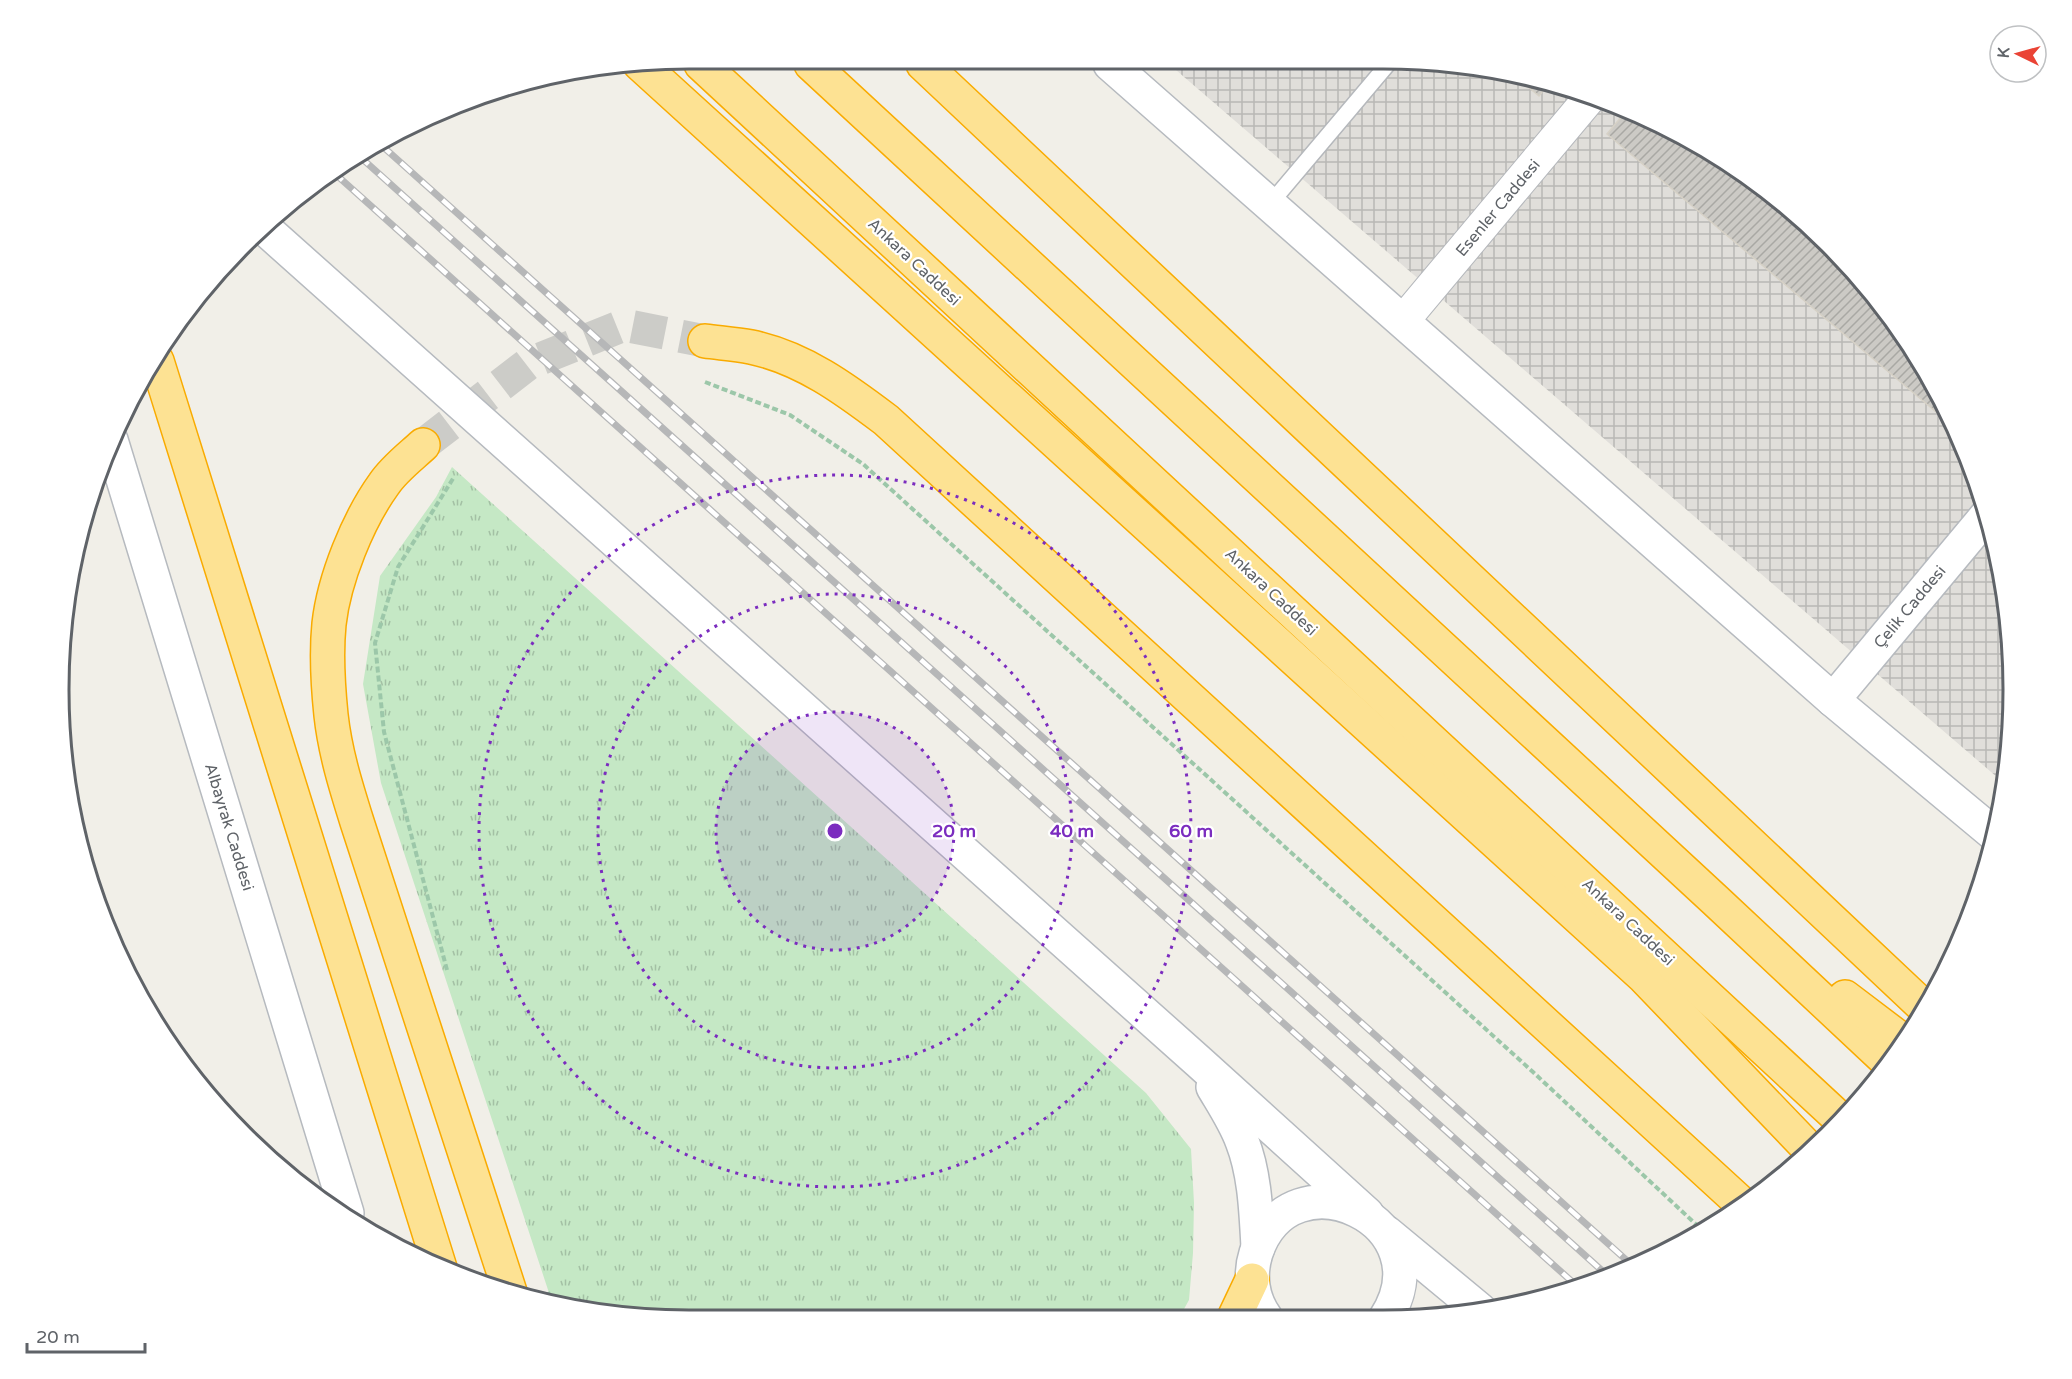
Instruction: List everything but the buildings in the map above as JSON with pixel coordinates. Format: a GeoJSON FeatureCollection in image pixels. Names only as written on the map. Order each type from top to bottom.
{"type":"FeatureCollection","features":[{"type":"Feature","properties":{"kind":"highway","name":"Ankara Caddesi"},"geometry":{"type":"LineString","coordinates":[[706,69],[1835,1114]]}},
{"type":"Feature","properties":{"kind":"highway"},"geometry":{"type":"LineString","coordinates":[[816,69],[1882,1057]]}},
{"type":"Feature","properties":{"kind":"highway"},"geometry":{"type":"LineString","coordinates":[[928,69],[1919,1002]]}},
{"type":"Feature","properties":{"kind":"highway"},"geometry":{"type":"LineString","coordinates":[[956,69],[960,98]]}},
{"type":"Feature","properties":{"kind":"highway"},"geometry":{"type":"LineString","coordinates":[[647,70],[1644,977],[1804,1144]]}},
{"type":"Feature","properties":{"kind":"highway"},"geometry":{"type":"LineString","coordinates":[[705,341],[753,347],[797,362],[836,382],[886,420],[1736,1199]]}},
{"type":"Feature","properties":{"kind":"highway"},"geometry":{"type":"LineString","coordinates":[[159,368],[436,1256]]}},
{"type":"Feature","properties":{"kind":"highway"},"geometry":{"type":"LineString","coordinates":[[423,445],[384,483],[356,533],[341,573],[329,622],[328,662],[331,717],[341,771],[507,1282]]}},
{"type":"Feature","properties":{"kind":"highway"},"geometry":{"type":"LineString","coordinates":[[1715,900],[1897,1036]]}},
{"type":"Feature","properties":{"kind":"highway"},"geometry":{"type":"LineString","coordinates":[[1238,1310],[1252,1280]]}},
{"type":"Feature","properties":{"kind":"street"},"geometry":{"type":"LineString","coordinates":[[1122,69],[1270,204],[1833,700],[1987,828]]}},
{"type":"Feature","properties":{"kind":"street","name":"Esenler Caddesi"},"geometry":{"type":"LineString","coordinates":[[1403,321],[1585,103]]}},
{"type":"Feature","properties":{"kind":"street"},"geometry":{"type":"LineString","coordinates":[[270,233],[1199,1062],[1376,1223],[1472,1303]]}},
{"type":"Feature","properties":{"kind":"street","name":"Albayrak Caddesi"},"geometry":{"type":"LineString","coordinates":[[115,454],[344,1205]]}},
{"type":"Feature","properties":{"kind":"street","name":"Çelik Caddesi"},"geometry":{"type":"LineString","coordinates":[[1833,700],[1980,523]]}},
{"type":"Feature","properties":{"kind":"street"},"geometry":{"type":"LineString","coordinates":[[1199,1062],[1242,1141],[1253,1189],[1258,1247]]}},
{"type":"Feature","properties":{"kind":"street"},"geometry":{"type":"LineString","coordinates":[[1261,1310],[1257,1303],[1252,1280],[1252,1268],[1258,1247],[1276,1221],[1285,1214],[1314,1202],[1335,1202],[1357,1209],[1376,1223],[1395,1252],[1399,1276],[1395,1300],[1390,1310]]}},
{"type":"Feature","properties":{"kind":"lane"},"geometry":{"type":"LineString","coordinates":[[1270,204],[1384,69]]}},
{"type":"Feature","properties":{"kind":"path"},"geometry":{"type":"LineString","coordinates":[[705,382],[790,415],[863,464],[1533,1072],[1696,1225]]}},
{"type":"Feature","properties":{"kind":"path"},"geometry":{"type":"LineString","coordinates":[[448,974],[384,732],[375,643],[398,567],[454,477]]}},
{"type":"Feature","properties":{"kind":"shaded area"},"geometry":{"type":"Polygon","coordinates":[[[1175,69],[1423,70],[1463,74],[1543,90],[1620,116],[1693,152],[1760,197],[1792,223],[1849,280],[1875,312],[1920,379],[1956,452],[1982,529],[1998,609],[2003,690],[2002,730],[1997,777],[1175,69]]]}},
{"type":"Feature","properties":{"kind":"green space"},"geometry":{"type":"Polygon","coordinates":[[[452,467],[1146,1093],[1191,1149],[1194,1203],[1193,1253],[1189,1300],[1183,1310],[649,1309],[609,1305],[549,1294],[381,783],[363,684],[380,576],[436,497],[452,467]]]}},
{"type":"Feature","properties":{"kind":"tunnel"},"geometry":{"type":"LineString","coordinates":[[423,445],[528,364],[624,325],[705,341]]}},
{"type":"Feature","properties":{"kind":"railway"},"geometry":{"type":"LineString","coordinates":[[385,149],[1626,1260]]}},
{"type":"Feature","properties":{"kind":"railway"},"geometry":{"type":"LineString","coordinates":[[365,161],[1601,1270]]}},
{"type":"Feature","properties":{"kind":"railway"},"geometry":{"type":"LineString","coordinates":[[340,178],[1571,1280]]}}]}
